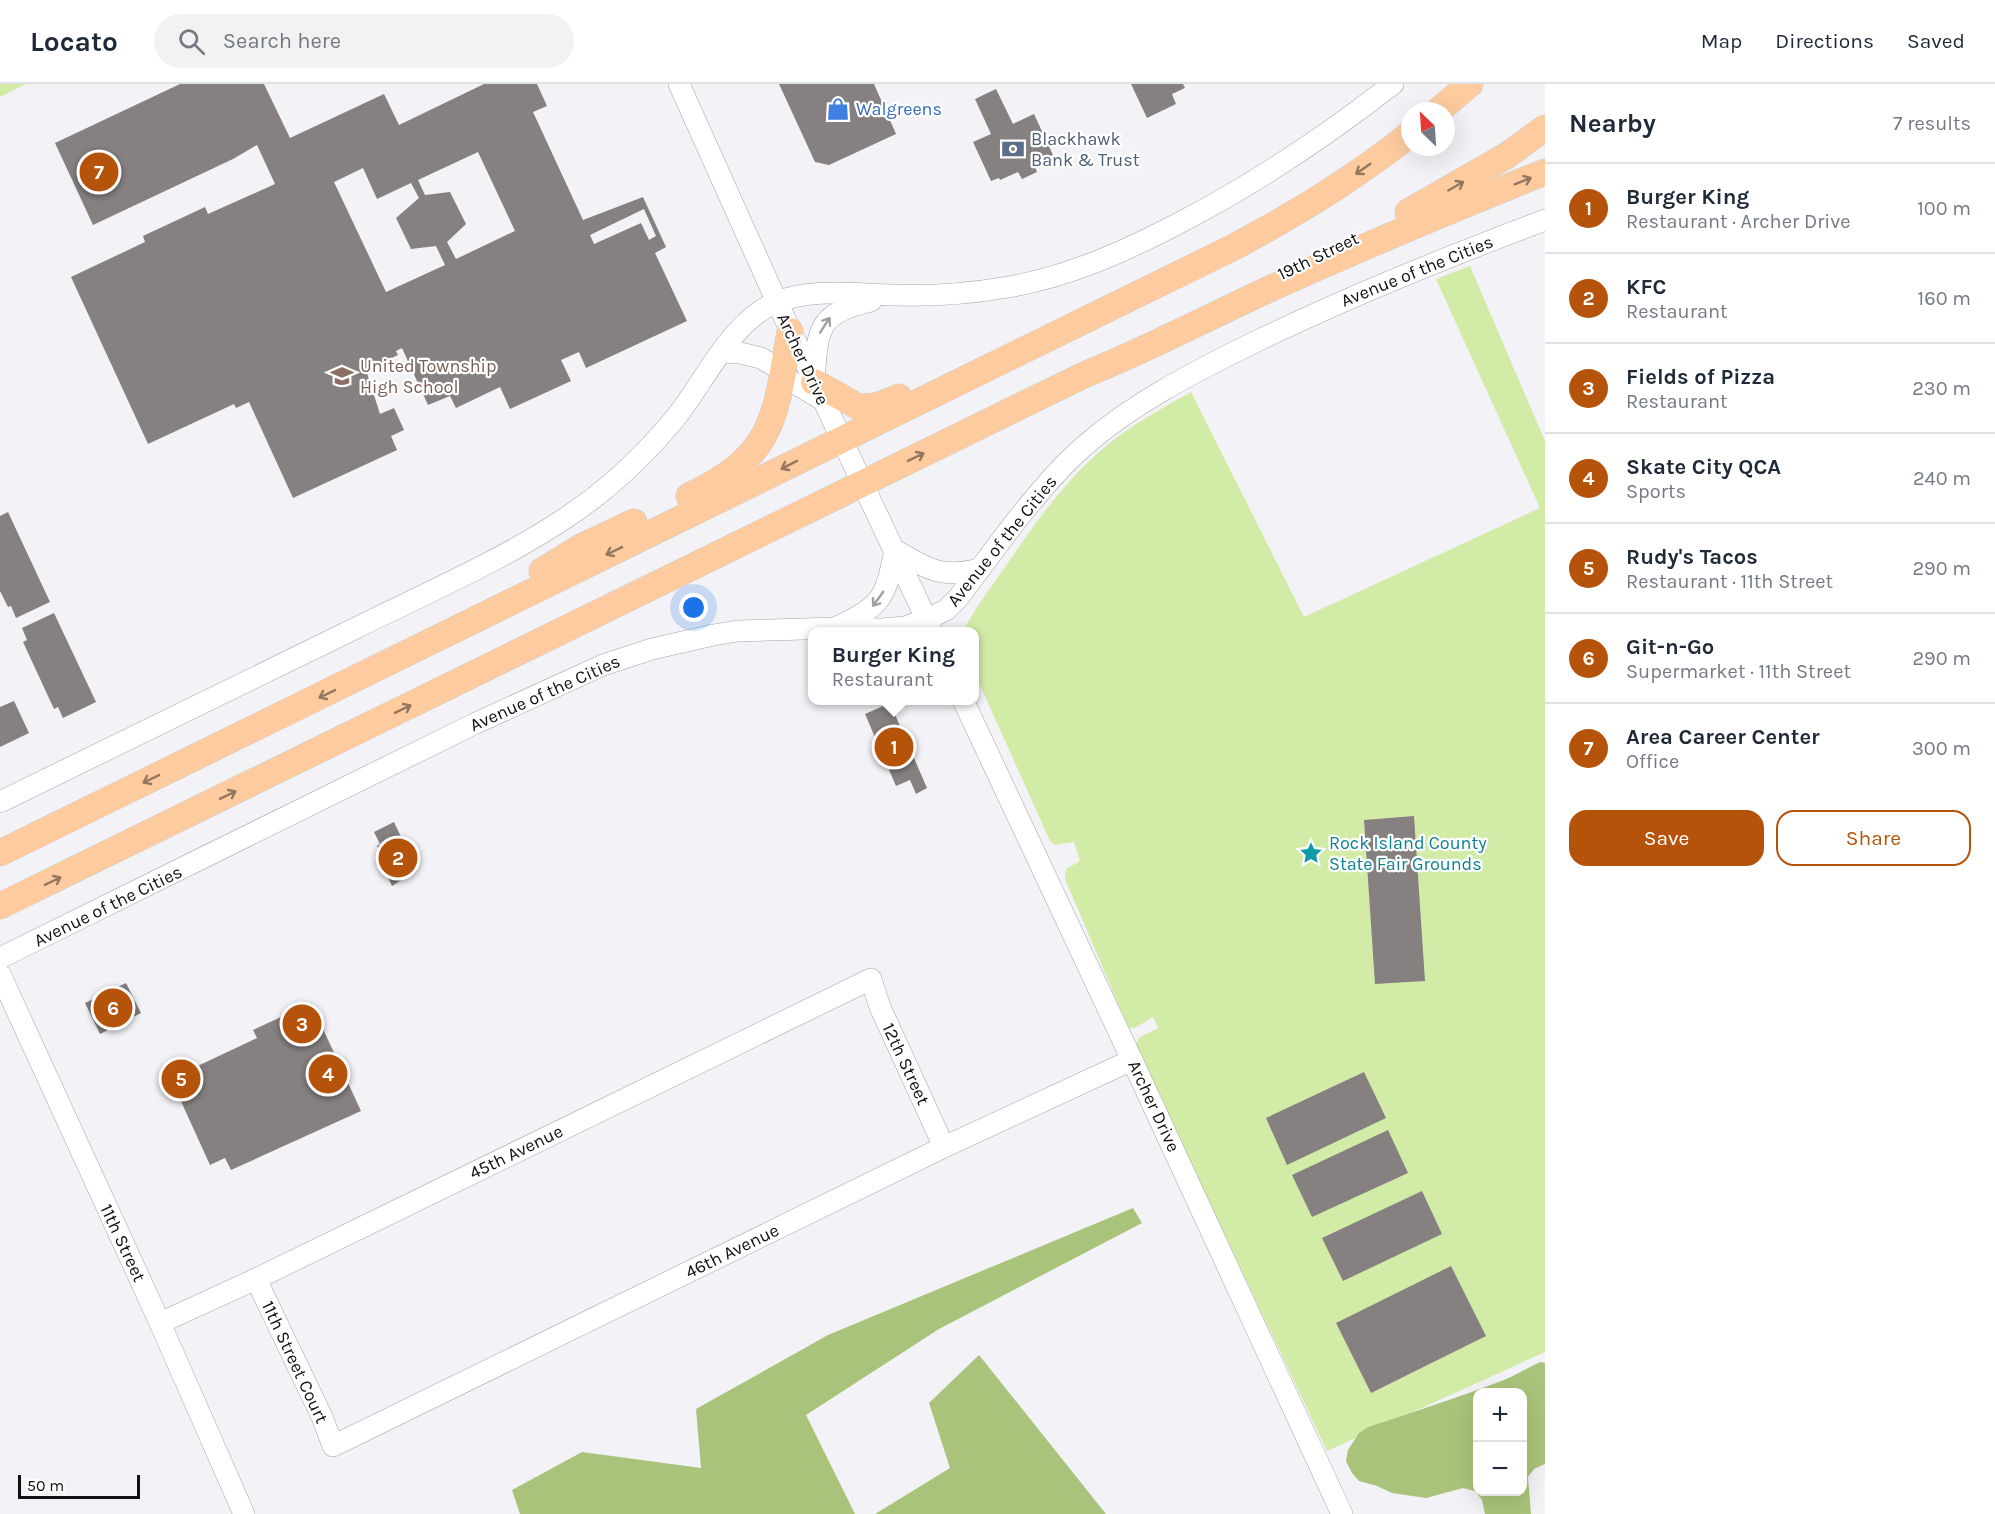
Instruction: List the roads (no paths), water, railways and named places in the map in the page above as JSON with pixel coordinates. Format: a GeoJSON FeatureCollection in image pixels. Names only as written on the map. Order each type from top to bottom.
{"type":"FeatureCollection","features":[{"type":"Feature","properties":{"kind":"main road","name":"19th Street"},"geometry":{"type":"LineString","coordinates":[[1086,374],[1132,347],[1419,207],[1506,156],[1545,128]]}},
{"type":"Feature","properties":{"kind":"main road"},"geometry":{"type":"LineString","coordinates":[[0,853],[1206,261],[1311,205],[1401,141]]}},
{"type":"Feature","properties":{"kind":"main road"},"geometry":{"type":"LineString","coordinates":[[0,906],[1086,374],[1130,356],[1337,259],[1545,172]]}},
{"type":"Feature","properties":{"kind":"main road"},"geometry":{"type":"LineString","coordinates":[[819,391],[864,408],[884,404],[1068,315],[1206,261]]}},
{"type":"Feature","properties":{"kind":"main road"},"geometry":{"type":"LineString","coordinates":[[425,645],[560,559],[698,492],[734,470],[757,447],[765,435],[775,410],[790,331]]}},
{"type":"Feature","properties":{"kind":"main road"},"geometry":{"type":"LineString","coordinates":[[557,634],[828,500]]}},
{"type":"Feature","properties":{"kind":"street","name":"Archer Drive"},"geometry":{"type":"LineString","coordinates":[[679,84],[790,331],[930,626]]}},
{"type":"Feature","properties":{"kind":"street"},"geometry":{"type":"LineString","coordinates":[[0,802],[487,563],[566,518],[615,481],[644,453],[678,415],[721,352],[750,317],[777,302],[808,294],[928,296],[1004,288],[1079,268],[1132,248],[1236,194],[1350,117],[1393,84]]}},
{"type":"Feature","properties":{"kind":"street","name":"Avenue of the Cities"},"geometry":{"type":"LineString","coordinates":[[905,627],[930,626],[959,597],[1042,491],[1074,456],[1124,415],[1160,392],[1336,303],[1545,220]]}},
{"type":"Feature","properties":{"kind":"street"},"geometry":{"type":"LineString","coordinates":[[721,352],[740,353],[761,358],[776,368],[782,376],[819,391],[818,338],[823,324],[830,317],[850,306],[894,295]]}},
{"type":"Feature","properties":{"kind":"street"},"geometry":{"type":"LineString","coordinates":[[838,627],[856,618],[878,602],[890,575],[895,550],[923,566],[948,575],[980,569]]}},
{"type":"Feature","properties":{"kind":"street","name":"Avenue of the Cities"},"geometry":{"type":"LineString","coordinates":[[0,958],[474,724],[603,665],[712,634],[808,629]]}},
{"type":"Feature","properties":{"kind":"street","name":"Archer Drive"},"geometry":{"type":"LineString","coordinates":[[965,705],[1342,1514]]}},
{"type":"Feature","properties":{"kind":"street","name":"11th Street"},"geometry":{"type":"LineString","coordinates":[[0,974],[160,1323],[244,1514]]}},
{"type":"Feature","properties":{"kind":"street","name":"45th Avenue"},"geometry":{"type":"LineString","coordinates":[[160,1323],[256,1279],[871,979]]}},
{"type":"Feature","properties":{"kind":"street","name":"12th Street"},"geometry":{"type":"LineString","coordinates":[[871,979],[880,1007],[944,1147]]}},
{"type":"Feature","properties":{"kind":"street","name":"46th Avenue"},"geometry":{"type":"LineString","coordinates":[[333,1446],[944,1147],[1132,1060]]}},
{"type":"Feature","properties":{"kind":"street","name":"11th Street Court"},"geometry":{"type":"LineString","coordinates":[[256,1279],[322,1417],[333,1446]]}},
{"type":"Feature","properties":{"kind":"place","name":"Walgreens"},"geometry":{"type":"Point","coordinates":[838,109]}},
{"type":"Feature","properties":{"kind":"place","name":"Blackhawk Bank & Trust"},"geometry":{"type":"Point","coordinates":[1013,149]}},
{"type":"Feature","properties":{"kind":"place","name":"Area Career Center"},"geometry":{"type":"Point","coordinates":[99,172]}},
{"type":"Feature","properties":{"kind":"place","name":"United Township High School"},"geometry":{"type":"Point","coordinates":[342,376]}},
{"type":"Feature","properties":{"kind":"place","name":"Burger King"},"geometry":{"type":"Point","coordinates":[894,747]}},
{"type":"Feature","properties":{"kind":"place","name":"Rock Island County State Fair Grounds"},"geometry":{"type":"Point","coordinates":[1311,853]}},
{"type":"Feature","properties":{"kind":"place","name":"KFC"},"geometry":{"type":"Point","coordinates":[398,858]}},
{"type":"Feature","properties":{"kind":"place","name":"Git-n-Go"},"geometry":{"type":"Point","coordinates":[113,1008]}},
{"type":"Feature","properties":{"kind":"place","name":"Fields of Pizza"},"geometry":{"type":"Point","coordinates":[302,1024]}},
{"type":"Feature","properties":{"kind":"place","name":"Skate City QCA"},"geometry":{"type":"Point","coordinates":[328,1074]}},
{"type":"Feature","properties":{"kind":"place","name":"Rudy's Tacos"},"geometry":{"type":"Point","coordinates":[181,1079]}}]}
